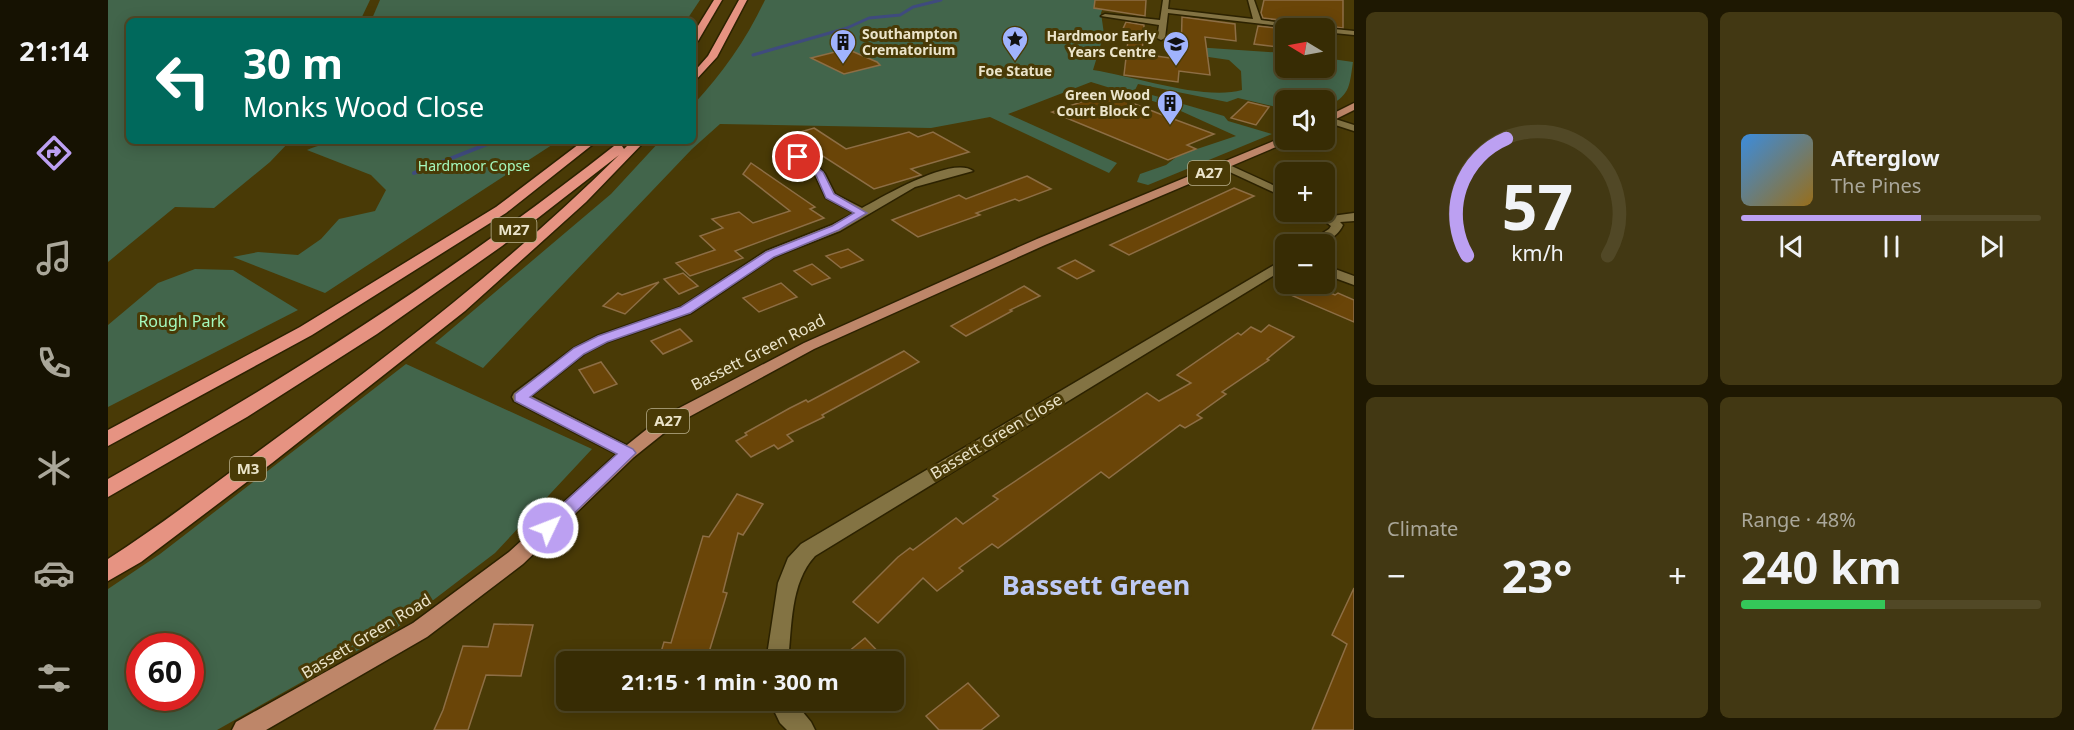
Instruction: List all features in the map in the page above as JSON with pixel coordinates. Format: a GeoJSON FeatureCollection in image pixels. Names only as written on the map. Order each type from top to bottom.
{"type":"FeatureCollection","features":[{"type":"Feature","properties":{"kind":"highway"},"geometry":{"type":"LineString","coordinates":[[696,36],[718,0]]}},
{"type":"Feature","properties":{"kind":"highway"},"geometry":{"type":"LineString","coordinates":[[696,76],[712,57],[743,0]]}},
{"type":"Feature","properties":{"kind":"highway","name":"M27"},"geometry":{"type":"LineString","coordinates":[[108,438],[229,375],[350,303],[501,210],[587,144]]}},
{"type":"Feature","properties":{"kind":"highway","name":"M27"},"geometry":{"type":"LineString","coordinates":[[108,489],[227,422],[471,262],[624,144]]}},
{"type":"Feature","properties":{"kind":"highway","name":"M3"},"geometry":{"type":"LineString","coordinates":[[108,571],[170,527],[436,326],[545,233],[636,144]]}},
{"type":"Feature","properties":{"kind":"main road"},"geometry":{"type":"LineString","coordinates":[[1335,117],[1354,106]]}},
{"type":"Feature","properties":{"kind":"main road","name":"Bassett Green Road"},"geometry":{"type":"LineString","coordinates":[[247,729],[420,630],[516,558],[628,453],[668,421],[809,346],[1041,242],[1275,144]]}},
{"type":"Feature","properties":{"kind":"street"},"geometry":{"type":"LineString","coordinates":[[1161,38],[1166,0]]}},
{"type":"Feature","properties":{"kind":"street"},"geometry":{"type":"LineString","coordinates":[[1251,0],[1258,22]]}},
{"type":"Feature","properties":{"kind":"street"},"geometry":{"type":"LineString","coordinates":[[1166,11],[1275,24]]}},
{"type":"Feature","properties":{"kind":"street"},"geometry":{"type":"LineString","coordinates":[[1105,16],[1163,23]]}},
{"type":"Feature","properties":{"kind":"street"},"geometry":{"type":"LineString","coordinates":[[1335,31],[1354,33]]}},
{"type":"Feature","properties":{"kind":"street"},"geometry":{"type":"LineString","coordinates":[[1335,123],[1354,129]]}},
{"type":"Feature","properties":{"kind":"street"},"geometry":{"type":"LineString","coordinates":[[782,150],[798,157],[820,174],[830,196],[862,213]]}},
{"type":"Feature","properties":{"kind":"street"},"geometry":{"type":"LineString","coordinates":[[780,164],[798,157]]}},
{"type":"Feature","properties":{"kind":"street"},"geometry":{"type":"LineString","coordinates":[[1225,166],[1275,190]]}},
{"type":"Feature","properties":{"kind":"street"},"geometry":{"type":"LineString","coordinates":[[628,453],[520,397],[579,351],[602,339],[686,310],[770,254],[836,228],[942,170],[968,171]]}},
{"type":"Feature","properties":{"kind":"street"},"geometry":{"type":"LineString","coordinates":[[1335,219],[1354,217]]}},
{"type":"Feature","properties":{"kind":"street"},"geometry":{"type":"LineString","coordinates":[[1329,234],[1337,225],[1334,222]]}},
{"type":"Feature","properties":{"kind":"street","name":"Bassett Green Close"},"geometry":{"type":"LineString","coordinates":[[779,651],[788,583],[795,564],[808,550],[1275,269]]}},
{"type":"Feature","properties":{"kind":"street"},"geometry":{"type":"LineString","coordinates":[[1335,273],[1354,281]]}},
{"type":"Feature","properties":{"kind":"street"},"geometry":{"type":"LineString","coordinates":[[786,711],[803,730]]}},
{"type":"Feature","properties":{"kind":"green space"},"geometry":{"type":"Polygon","coordinates":[[[108,0],[370,0],[361,18],[126,18],[126,144],[287,144],[270,162],[214,208],[175,207],[108,262],[108,0]]]}},
{"type":"Feature","properties":{"kind":"green space"},"geometry":{"type":"Polygon","coordinates":[[[380,0],[700,0],[688,18],[372,18],[380,0]]]}},
{"type":"Feature","properties":{"kind":"green space"},"geometry":{"type":"Polygon","coordinates":[[[765,0],[1111,0],[1104,5],[1101,13],[1104,34],[1093,70],[1189,90],[1226,93],[1242,90],[1241,71],[1229,60],[1188,54],[1180,46],[1275,52],[1275,78],[1335,78],[1335,59],[1353,62],[1347,90],[1335,102],[1335,90],[1275,90],[1275,107],[1238,98],[1227,102],[1138,84],[1135,90],[1224,116],[1228,121],[1272,134],[1148,185],[1137,182],[1140,174],[1166,165],[1179,155],[1236,136],[1172,107],[1091,82],[1008,114],[1117,163],[1109,173],[990,117],[931,128],[720,124],[692,149],[483,368],[435,343],[611,194],[657,144],[696,144],[696,102],[733,56],[765,0]]]}},
{"type":"Feature","properties":{"kind":"green space","name":"Hardmoor Copse"},"geometry":{"type":"Polygon","coordinates":[[[333,144],[553,144],[325,293],[233,257],[258,252],[298,255],[321,239],[339,219],[375,211],[386,190],[371,175],[307,150],[333,144]]]}},
{"type":"Feature","properties":{"kind":"green space","name":"Rough Park"},"geometry":{"type":"Polygon","coordinates":[[[195,269],[233,270],[298,310],[108,407],[108,325],[158,283],[195,269]]]}},
{"type":"Feature","properties":{"kind":"green space"},"geometry":{"type":"Polygon","coordinates":[[[406,364],[592,449],[495,553],[394,630],[217,730],[108,730],[108,589],[160,554],[406,364]]]}},
{"type":"Feature","properties":{"kind":"building"},"geometry":{"type":"Polygon","coordinates":[[[1095,0],[1146,0],[1145,16],[1094,8],[1095,0]]]}},
{"type":"Feature","properties":{"kind":"building"},"geometry":{"type":"Polygon","coordinates":[[[1264,0],[1343,0],[1343,28],[1335,27],[1335,18],[1275,20],[1263,18],[1261,13],[1264,0]]]}},
{"type":"Feature","properties":{"kind":"building"},"geometry":{"type":"Polygon","coordinates":[[[1182,17],[1235,24],[1236,41],[1205,37],[1210,75],[1179,71],[1178,82],[1124,75],[1129,32],[1122,31],[1126,22],[1144,25],[1142,54],[1177,59],[1177,55],[1181,55],[1182,17]]]}},
{"type":"Feature","properties":{"kind":"building"},"geometry":{"type":"Polygon","coordinates":[[[1258,26],[1275,28],[1275,47],[1254,44],[1258,26]]]}},
{"type":"Feature","properties":{"kind":"building"},"geometry":{"type":"Polygon","coordinates":[[[847,49],[880,65],[844,74],[811,58],[847,49]]]}},
{"type":"Feature","properties":{"kind":"building"},"geometry":{"type":"Polygon","coordinates":[[[1107,93],[1214,134],[1187,145],[1196,149],[1168,160],[1052,112],[1107,93]]]}},
{"type":"Feature","properties":{"kind":"building"},"geometry":{"type":"Polygon","coordinates":[[[1248,102],[1269,107],[1256,125],[1231,118],[1248,102]]]}},
{"type":"Feature","properties":{"kind":"building"},"geometry":{"type":"Polygon","coordinates":[[[814,128],[846,149],[909,132],[918,137],[933,132],[969,152],[911,169],[921,175],[874,189],[790,135],[814,128]]]}},
{"type":"Feature","properties":{"kind":"building"},"geometry":{"type":"Polygon","coordinates":[[[751,163],[815,207],[810,209],[824,218],[735,251],[743,258],[690,276],[676,263],[715,250],[700,236],[723,228],[712,219],[739,212],[753,223],[790,211],[743,174],[751,163]]]}},
{"type":"Feature","properties":{"kind":"building"},"geometry":{"type":"Polygon","coordinates":[[[1027,176],[1051,189],[976,213],[980,215],[918,237],[892,220],[959,195],[966,199],[1027,176]]]}},
{"type":"Feature","properties":{"kind":"building"},"geometry":{"type":"Polygon","coordinates":[[[1234,188],[1254,196],[1129,255],[1110,245],[1234,188]]]}},
{"type":"Feature","properties":{"kind":"building"},"geometry":{"type":"Polygon","coordinates":[[[848,249],[863,260],[841,268],[826,256],[848,249]]]}},
{"type":"Feature","properties":{"kind":"building"},"geometry":{"type":"Polygon","coordinates":[[[1075,260],[1094,271],[1077,279],[1058,268],[1075,260]]]}},
{"type":"Feature","properties":{"kind":"building"},"geometry":{"type":"Polygon","coordinates":[[[812,264],[830,278],[812,285],[794,271],[812,264]]]}},
{"type":"Feature","properties":{"kind":"building"},"geometry":{"type":"Polygon","coordinates":[[[683,273],[698,286],[679,294],[664,279],[683,273]]]}},
{"type":"Feature","properties":{"kind":"building"},"geometry":{"type":"Polygon","coordinates":[[[659,282],[625,314],[603,306],[618,293],[622,295],[659,282]]]}},
{"type":"Feature","properties":{"kind":"building"},"geometry":{"type":"Polygon","coordinates":[[[781,283],[797,297],[759,312],[743,298],[781,283]]]}},
{"type":"Feature","properties":{"kind":"building"},"geometry":{"type":"Polygon","coordinates":[[[1024,286],[1040,296],[1010,310],[1012,311],[966,336],[951,326],[1024,286]]]}},
{"type":"Feature","properties":{"kind":"building"},"geometry":{"type":"Polygon","coordinates":[[[1338,293],[1354,300],[1354,322],[1288,294],[1335,295],[1338,293]]]}},
{"type":"Feature","properties":{"kind":"building"},"geometry":{"type":"Polygon","coordinates":[[[1269,325],[1294,337],[1267,359],[1269,360],[1222,392],[1226,394],[1197,415],[1202,418],[1185,428],[1180,425],[1109,478],[1101,472],[998,548],[992,544],[959,568],[963,571],[937,591],[923,578],[878,623],[853,602],[910,548],[913,550],[956,518],[963,524],[998,499],[993,496],[1147,393],[1159,401],[1191,383],[1177,375],[1238,333],[1241,335],[1251,327],[1261,332],[1269,325]]]}},
{"type":"Feature","properties":{"kind":"building"},"geometry":{"type":"Polygon","coordinates":[[[680,329],[692,341],[663,354],[651,341],[680,329]]]}},
{"type":"Feature","properties":{"kind":"building"},"geometry":{"type":"Polygon","coordinates":[[[904,351],[919,362],[822,415],[824,417],[787,435],[793,441],[778,449],[774,445],[751,457],[736,441],[747,435],[745,433],[790,408],[806,400],[808,402],[904,351]]]}},
{"type":"Feature","properties":{"kind":"building"},"geometry":{"type":"Polygon","coordinates":[[[601,362],[617,384],[594,393],[579,370],[601,362]]]}},
{"type":"Feature","properties":{"kind":"building"},"geometry":{"type":"Polygon","coordinates":[[[737,494],[763,504],[743,535],[738,533],[723,592],[727,593],[709,651],[661,651],[664,642],[671,643],[703,536],[709,537],[737,494]]]}},
{"type":"Feature","properties":{"kind":"building"},"geometry":{"type":"Polygon","coordinates":[[[1354,588],[1354,730],[1312,730],[1347,644],[1332,635],[1354,588]]]}},
{"type":"Feature","properties":{"kind":"building"},"geometry":{"type":"Polygon","coordinates":[[[494,624],[533,625],[521,676],[486,675],[468,730],[434,730],[443,710],[463,646],[488,647],[494,624]]]}},
{"type":"Feature","properties":{"kind":"building"},"geometry":{"type":"Polygon","coordinates":[[[865,638],[877,651],[849,651],[865,638]]]}},
{"type":"Feature","properties":{"kind":"building"},"geometry":{"type":"Polygon","coordinates":[[[968,683],[999,716],[981,730],[939,730],[926,716],[968,683]]]}},
{"type":"Feature","properties":{"kind":"waterway"},"geometry":{"type":"LineString","coordinates":[[753,55],[847,28],[869,18],[900,15],[913,7],[941,0]]}},
{"type":"Feature","properties":{"kind":"waterway"},"geometry":{"type":"LineString","coordinates":[[414,173],[487,144]]}},
{"type":"Feature","properties":{"kind":"place","name":"Foe Statue"},"geometry":{"type":"Point","coordinates":[1015,62]}},
{"type":"Feature","properties":{"kind":"place","name":"Southampton Crematorium"},"geometry":{"type":"Point","coordinates":[843,65]}},
{"type":"Feature","properties":{"kind":"place","name":"Hardmoor Early Years Centre"},"geometry":{"type":"Point","coordinates":[1176,67]}},
{"type":"Feature","properties":{"kind":"place","name":"Green Wood Court Block C"},"geometry":{"type":"Point","coordinates":[1170,126]}},
{"type":"Feature","properties":{"kind":"district","name":"Bassett Green"},"geometry":{"type":"Point","coordinates":[1096,586]}},
{"type":"Feature","properties":{"kind":"route"},"geometry":{"type":"LineString","coordinates":[[548,528],[628,453],[520,397],[579,351],[602,339],[686,310],[770,254],[836,228],[862,213],[834,200],[825,189],[820,174],[798,157]]}}]}
